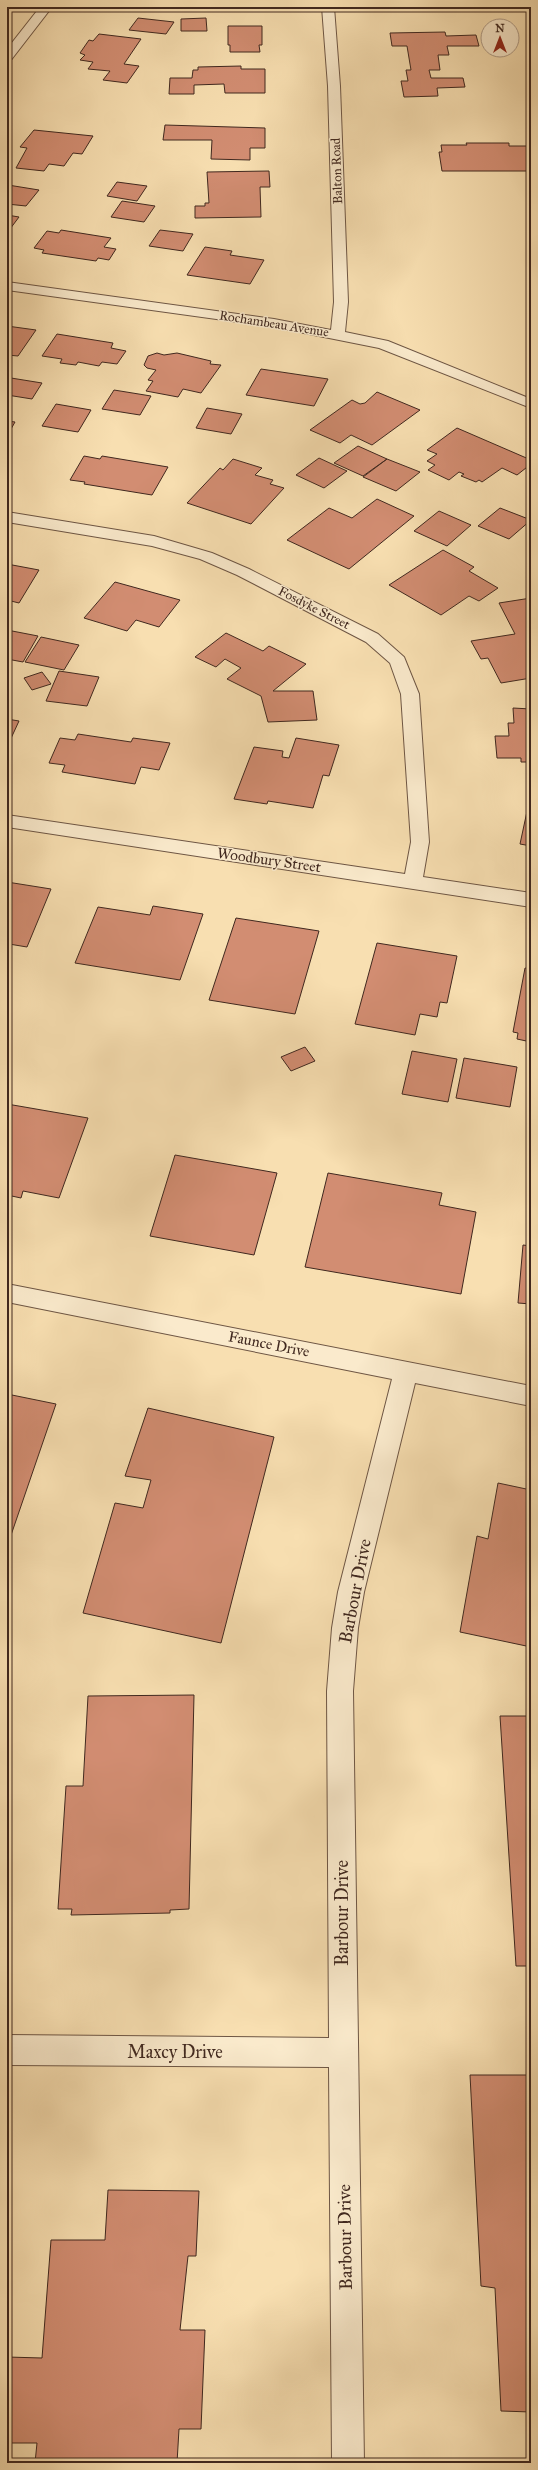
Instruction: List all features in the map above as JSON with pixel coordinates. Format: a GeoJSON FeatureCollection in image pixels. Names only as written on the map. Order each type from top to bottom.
{"type":"FeatureCollection","features":[{"type":"Feature","properties":{"kind":"street"},"geometry":{"type":"LineString","coordinates":[[7,57],[46,7]]}},
{"type":"Feature","properties":{"kind":"street","name":"Balton Road"},"geometry":{"type":"LineString","coordinates":[[328,7],[334,94],[340,302],[338,335]]}},
{"type":"Feature","properties":{"kind":"street","name":"Rochambeau Avenue"},"geometry":{"type":"LineString","coordinates":[[7,286],[338,335],[383,344],[531,404]]}},
{"type":"Feature","properties":{"kind":"street","name":"Fosdyke Street"},"geometry":{"type":"LineString","coordinates":[[7,517],[154,541],[206,556],[243,572],[372,638],[398,661],[410,694],[420,842],[413,881]]}},
{"type":"Feature","properties":{"kind":"street","name":"Woodbury Street"},"geometry":{"type":"LineString","coordinates":[[7,821],[531,900]]}},
{"type":"Feature","properties":{"kind":"street","name":"Faunce Drive"},"geometry":{"type":"LineString","coordinates":[[7,1293],[531,1396]]}},
{"type":"Feature","properties":{"kind":"street","name":"Barbour Drive"},"geometry":{"type":"LineString","coordinates":[[348,2463],[340,1691],[345,1628],[351,1592],[406,1371]]}},
{"type":"Feature","properties":{"kind":"street","name":"Maxcy Drive"},"geometry":{"type":"LineString","coordinates":[[7,2050],[343,2053]]}},
{"type":"Feature","properties":{"kind":"building"},"geometry":{"type":"Polygon","coordinates":[[[388,7],[491,7],[491,9],[405,10],[388,7]]]}},
{"type":"Feature","properties":{"kind":"building"},"geometry":{"type":"Polygon","coordinates":[[[138,18],[174,22],[166,34],[129,30],[138,18]]]}},
{"type":"Feature","properties":{"kind":"building"},"geometry":{"type":"Polygon","coordinates":[[[206,18],[207,31],[181,31],[181,19],[206,18]]]}},
{"type":"Feature","properties":{"kind":"building"},"geometry":{"type":"Polygon","coordinates":[[[228,26],[262,26],[262,45],[259,45],[260,52],[230,52],[230,45],[228,45],[228,26]]]}},
{"type":"Feature","properties":{"kind":"building"},"geometry":{"type":"Polygon","coordinates":[[[445,32],[446,36],[476,35],[479,46],[447,46],[449,55],[438,55],[440,70],[429,70],[431,78],[463,78],[465,87],[437,88],[438,96],[404,97],[401,81],[408,81],[406,70],[411,70],[407,46],[392,46],[390,33],[445,32]]]}},
{"type":"Feature","properties":{"kind":"building"},"geometry":{"type":"Polygon","coordinates":[[[99,34],[141,39],[124,64],[139,66],[127,83],[103,80],[110,71],[88,69],[93,62],[80,60],[85,55],[80,53],[89,40],[93,41],[99,34]]]}},
{"type":"Feature","properties":{"kind":"building"},"geometry":{"type":"Polygon","coordinates":[[[241,66],[241,69],[265,69],[265,93],[225,93],[224,84],[194,85],[194,94],[169,94],[170,78],[192,78],[193,70],[198,70],[198,67],[241,66]]]}},
{"type":"Feature","properties":{"kind":"building"},"geometry":{"type":"Polygon","coordinates":[[[165,125],[265,128],[265,148],[250,148],[250,160],[211,159],[212,140],[163,140],[165,125]]]}},
{"type":"Feature","properties":{"kind":"building"},"geometry":{"type":"Polygon","coordinates":[[[34,130],[93,136],[82,154],[73,153],[64,166],[49,164],[44,171],[16,168],[27,148],[20,147],[34,130]]]}},
{"type":"Feature","properties":{"kind":"building"},"geometry":{"type":"Polygon","coordinates":[[[466,143],[509,143],[509,146],[531,146],[531,171],[442,171],[439,152],[442,152],[441,145],[467,145],[466,143]]]}},
{"type":"Feature","properties":{"kind":"building"},"geometry":{"type":"Polygon","coordinates":[[[269,171],[270,187],[260,187],[261,217],[195,218],[195,206],[205,206],[205,203],[209,203],[207,172],[269,171]]]}},
{"type":"Feature","properties":{"kind":"building"},"geometry":{"type":"Polygon","coordinates":[[[117,182],[147,186],[137,201],[107,196],[117,182]]]}},
{"type":"Feature","properties":{"kind":"building"},"geometry":{"type":"Polygon","coordinates":[[[8,185],[39,190],[26,206],[7,204],[8,185]]]}},
{"type":"Feature","properties":{"kind":"building"},"geometry":{"type":"Polygon","coordinates":[[[122,201],[155,206],[144,222],[111,217],[122,201]]]}},
{"type":"Feature","properties":{"kind":"building"},"geometry":{"type":"Polygon","coordinates":[[[7,215],[19,217],[7,233],[7,215]]]}},
{"type":"Feature","properties":{"kind":"building"},"geometry":{"type":"Polygon","coordinates":[[[61,230],[111,238],[104,247],[116,249],[109,260],[98,258],[96,261],[42,253],[44,250],[34,248],[47,231],[59,233],[61,230]]]}},
{"type":"Feature","properties":{"kind":"building"},"geometry":{"type":"Polygon","coordinates":[[[160,230],[193,234],[183,251],[149,246],[160,230]]]}},
{"type":"Feature","properties":{"kind":"building"},"geometry":{"type":"Polygon","coordinates":[[[205,247],[232,251],[230,255],[264,260],[250,284],[187,275],[205,247]]]}},
{"type":"Feature","properties":{"kind":"building"},"geometry":{"type":"Polygon","coordinates":[[[7,326],[36,330],[18,356],[7,355],[7,326]]]}},
{"type":"Feature","properties":{"kind":"building"},"geometry":{"type":"Polygon","coordinates":[[[57,334],[113,343],[111,348],[126,351],[117,364],[102,362],[99,366],[78,362],[76,365],[60,363],[62,359],[42,356],[57,334]]]}},
{"type":"Feature","properties":{"kind":"building"},"geometry":{"type":"Polygon","coordinates":[[[157,353],[164,355],[177,353],[211,361],[210,364],[221,365],[201,393],[183,389],[178,397],[146,391],[153,381],[148,380],[156,370],[147,368],[144,365],[148,356],[157,353]]]}},
{"type":"Feature","properties":{"kind":"building"},"geometry":{"type":"Polygon","coordinates":[[[261,369],[328,379],[314,406],[246,395],[261,369]]]}},
{"type":"Feature","properties":{"kind":"building"},"geometry":{"type":"Polygon","coordinates":[[[11,378],[42,383],[32,399],[7,395],[7,384],[11,378]]]}},
{"type":"Feature","properties":{"kind":"building"},"geometry":{"type":"Polygon","coordinates":[[[114,390],[151,396],[140,415],[102,409],[114,390]]]}},
{"type":"Feature","properties":{"kind":"building"},"geometry":{"type":"Polygon","coordinates":[[[377,392],[420,410],[372,445],[351,435],[340,443],[310,430],[352,400],[360,404],[365,403],[377,392]]]}},
{"type":"Feature","properties":{"kind":"building"},"geometry":{"type":"Polygon","coordinates":[[[56,404],[91,410],[78,432],[42,426],[56,404]]]}},
{"type":"Feature","properties":{"kind":"building"},"geometry":{"type":"Polygon","coordinates":[[[207,408],[242,414],[231,434],[196,428],[207,408]]]}},
{"type":"Feature","properties":{"kind":"building"},"geometry":{"type":"Polygon","coordinates":[[[7,421],[15,422],[7,436],[7,421]]]}},
{"type":"Feature","properties":{"kind":"building"},"geometry":{"type":"Polygon","coordinates":[[[457,428],[531,460],[531,464],[517,475],[502,468],[482,482],[479,480],[476,482],[461,476],[464,474],[459,472],[449,480],[428,470],[435,465],[427,461],[437,454],[427,450],[457,428]]]}},
{"type":"Feature","properties":{"kind":"building"},"geometry":{"type":"Polygon","coordinates":[[[358,446],[387,459],[363,476],[334,463],[358,446]]]}},
{"type":"Feature","properties":{"kind":"building"},"geometry":{"type":"Polygon","coordinates":[[[84,456],[100,459],[102,456],[168,467],[152,495],[84,484],[85,482],[70,480],[84,456]]]}},
{"type":"Feature","properties":{"kind":"building"},"geometry":{"type":"Polygon","coordinates":[[[319,458],[347,471],[324,488],[296,475],[319,458]]]}},
{"type":"Feature","properties":{"kind":"building"},"geometry":{"type":"Polygon","coordinates":[[[233,459],[262,468],[255,475],[273,480],[270,484],[284,488],[251,524],[187,503],[220,468],[223,470],[233,459]]]}},
{"type":"Feature","properties":{"kind":"building"},"geometry":{"type":"Polygon","coordinates":[[[387,459],[420,472],[396,491],[363,477],[387,459]]]}},
{"type":"Feature","properties":{"kind":"building"},"geometry":{"type":"Polygon","coordinates":[[[377,499],[414,516],[349,569],[287,540],[329,508],[352,518],[377,499]]]}},
{"type":"Feature","properties":{"kind":"building"},"geometry":{"type":"Polygon","coordinates":[[[500,508],[531,520],[509,539],[478,526],[500,508]]]}},
{"type":"Feature","properties":{"kind":"building"},"geometry":{"type":"Polygon","coordinates":[[[439,511],[471,525],[447,546],[414,531],[439,511]]]}},
{"type":"Feature","properties":{"kind":"building"},"geometry":{"type":"Polygon","coordinates":[[[443,550],[474,567],[469,571],[498,588],[479,601],[469,596],[441,615],[389,585],[443,550]]]}},
{"type":"Feature","properties":{"kind":"building"},"geometry":{"type":"Polygon","coordinates":[[[7,564],[39,570],[19,603],[7,600],[7,564]]]}},
{"type":"Feature","properties":{"kind":"building"},"geometry":{"type":"Polygon","coordinates":[[[115,582],[180,600],[159,627],[136,620],[127,631],[84,618],[115,582]]]}},
{"type":"Feature","properties":{"kind":"building"},"geometry":{"type":"Polygon","coordinates":[[[531,598],[531,678],[501,683],[488,658],[481,659],[471,641],[515,634],[499,603],[531,598]]]}},
{"type":"Feature","properties":{"kind":"building"},"geometry":{"type":"Polygon","coordinates":[[[7,630],[38,636],[23,662],[7,659],[7,630]]]}},
{"type":"Feature","properties":{"kind":"building"},"geometry":{"type":"Polygon","coordinates":[[[226,633],[263,651],[269,646],[306,664],[273,691],[313,691],[317,720],[268,722],[261,696],[227,679],[241,668],[225,659],[216,667],[195,657],[226,633]]]}},
{"type":"Feature","properties":{"kind":"building"},"geometry":{"type":"Polygon","coordinates":[[[41,637],[79,645],[64,670],[25,662],[41,637]]]}},
{"type":"Feature","properties":{"kind":"building"},"geometry":{"type":"Polygon","coordinates":[[[59,671],[99,677],[87,706],[46,701],[59,671]]]}},
{"type":"Feature","properties":{"kind":"building"},"geometry":{"type":"Polygon","coordinates":[[[42,672],[51,684],[32,690],[24,678],[42,672]]]}},
{"type":"Feature","properties":{"kind":"building"},"geometry":{"type":"Polygon","coordinates":[[[513,708],[531,709],[531,762],[521,762],[521,758],[497,758],[495,736],[509,736],[508,723],[514,723],[513,708]]]}},
{"type":"Feature","properties":{"kind":"building"},"geometry":{"type":"Polygon","coordinates":[[[7,719],[19,721],[7,747],[7,719]]]}},
{"type":"Feature","properties":{"kind":"building"},"geometry":{"type":"Polygon","coordinates":[[[78,734],[131,742],[133,738],[170,743],[159,770],[141,767],[135,784],[62,772],[65,765],[49,763],[60,738],[75,740],[78,734]]]}},
{"type":"Feature","properties":{"kind":"building"},"geometry":{"type":"Polygon","coordinates":[[[296,738],[339,745],[329,776],[323,775],[313,808],[268,801],[267,804],[234,799],[254,747],[283,751],[282,757],[289,758],[296,738]]]}},
{"type":"Feature","properties":{"kind":"building"},"geometry":{"type":"Polygon","coordinates":[[[529,802],[531,802],[531,846],[520,844],[529,802]]]}},
{"type":"Feature","properties":{"kind":"building"},"geometry":{"type":"Polygon","coordinates":[[[7,882],[51,889],[27,947],[9,944],[7,948],[7,882]]]}},
{"type":"Feature","properties":{"kind":"building"},"geometry":{"type":"Polygon","coordinates":[[[153,906],[203,914],[180,980],[75,963],[98,907],[150,915],[153,906]]]}},
{"type":"Feature","properties":{"kind":"building"},"geometry":{"type":"Polygon","coordinates":[[[236,918],[319,931],[295,1014],[209,1000],[236,918]]]}},
{"type":"Feature","properties":{"kind":"building"},"geometry":{"type":"Polygon","coordinates":[[[377,943],[457,956],[447,1003],[440,1002],[437,1017],[420,1014],[415,1035],[355,1024],[377,943]]]}},
{"type":"Feature","properties":{"kind":"building"},"geometry":{"type":"Polygon","coordinates":[[[525,968],[531,969],[531,1042],[517,1039],[518,1033],[513,1032],[525,968]]]}},
{"type":"Feature","properties":{"kind":"building"},"geometry":{"type":"Polygon","coordinates":[[[305,1047],[315,1061],[291,1071],[281,1057],[305,1047]]]}},
{"type":"Feature","properties":{"kind":"building"},"geometry":{"type":"Polygon","coordinates":[[[412,1051],[457,1059],[448,1102],[402,1094],[412,1051]]]}},
{"type":"Feature","properties":{"kind":"building"},"geometry":{"type":"Polygon","coordinates":[[[464,1058],[517,1067],[510,1107],[456,1098],[464,1058]]]}},
{"type":"Feature","properties":{"kind":"building"},"geometry":{"type":"Polygon","coordinates":[[[7,1104],[88,1118],[59,1198],[23,1191],[21,1198],[7,1195],[7,1104]]]}},
{"type":"Feature","properties":{"kind":"building"},"geometry":{"type":"Polygon","coordinates":[[[175,1155],[277,1173],[254,1255],[150,1236],[175,1155]]]}},
{"type":"Feature","properties":{"kind":"building"},"geometry":{"type":"Polygon","coordinates":[[[328,1173],[442,1193],[439,1205],[476,1212],[461,1294],[305,1267],[328,1173]]]}},
{"type":"Feature","properties":{"kind":"building"},"geometry":{"type":"Polygon","coordinates":[[[523,1245],[531,1246],[531,1304],[518,1303],[523,1245]]]}},
{"type":"Feature","properties":{"kind":"building"},"geometry":{"type":"Polygon","coordinates":[[[7,1394],[56,1404],[9,1541],[7,1540],[7,1394]]]}},
{"type":"Feature","properties":{"kind":"building"},"geometry":{"type":"Polygon","coordinates":[[[148,1408],[274,1437],[221,1643],[83,1613],[115,1503],[143,1508],[151,1480],[125,1476],[148,1408]]]}},
{"type":"Feature","properties":{"kind":"building"},"geometry":{"type":"Polygon","coordinates":[[[498,1483],[531,1490],[531,1647],[460,1632],[477,1536],[488,1539],[498,1483]]]}},
{"type":"Feature","properties":{"kind":"building"},"geometry":{"type":"Polygon","coordinates":[[[194,1695],[189,1909],[170,1910],[170,1913],[71,1915],[72,1909],[58,1909],[66,1786],[83,1786],[88,1696],[194,1695]]]}},
{"type":"Feature","properties":{"kind":"building"},"geometry":{"type":"Polygon","coordinates":[[[500,1716],[531,1716],[531,1966],[516,1966],[500,1716]]]}},
{"type":"Feature","properties":{"kind":"building"},"geometry":{"type":"Polygon","coordinates":[[[470,2075],[531,2075],[531,2412],[501,2411],[495,2288],[481,2286],[470,2075]]]}},
{"type":"Feature","properties":{"kind":"building"},"geometry":{"type":"Polygon","coordinates":[[[108,2190],[199,2191],[196,2256],[188,2256],[180,2330],[205,2330],[201,2429],[179,2429],[177,2463],[35,2463],[37,2443],[7,2443],[7,2357],[42,2358],[51,2240],[105,2240],[108,2190]]]}}]}
